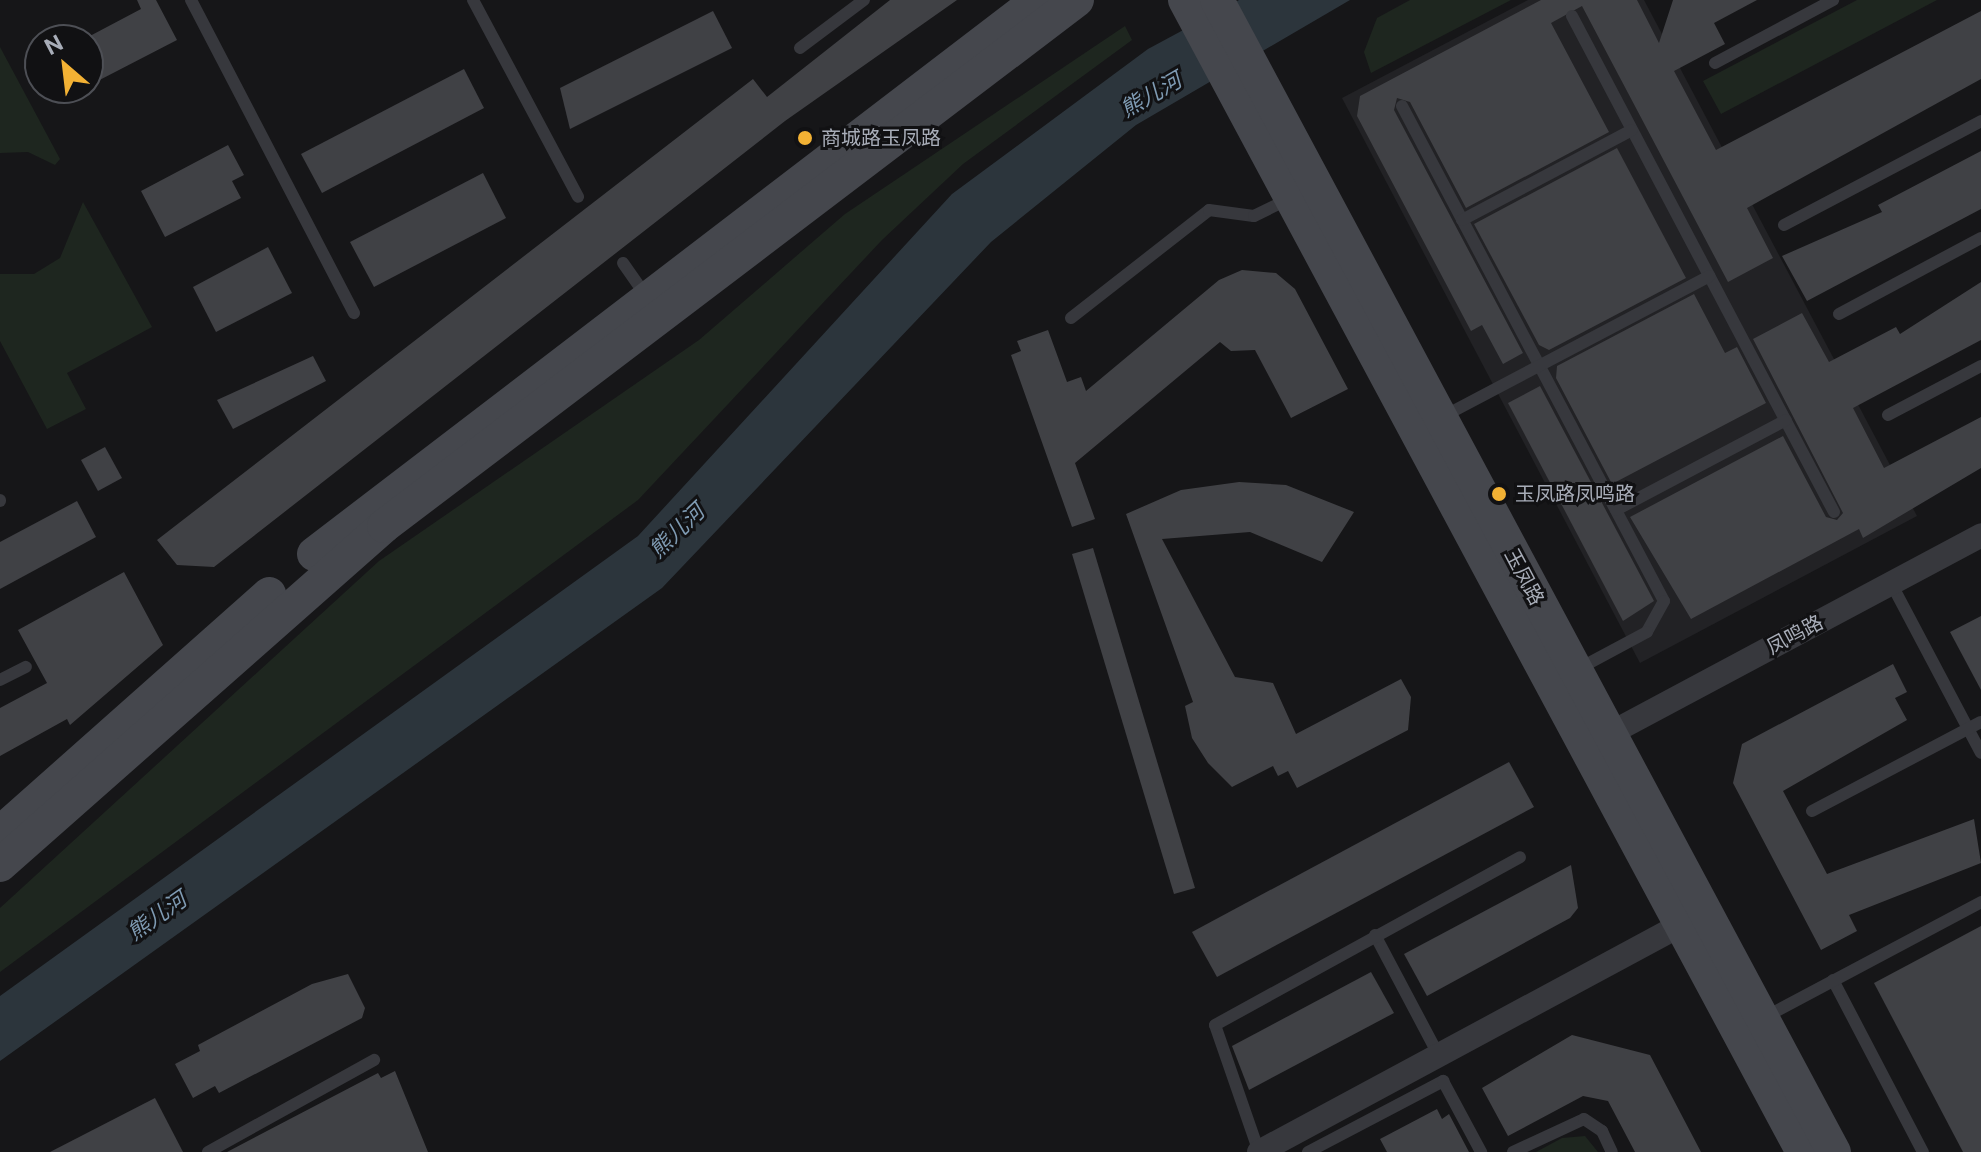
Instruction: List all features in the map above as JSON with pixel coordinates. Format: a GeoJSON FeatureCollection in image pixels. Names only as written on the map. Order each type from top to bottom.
{"type":"FeatureCollection","features":[{"type":"Feature","properties":{"kind":"street"},"geometry":{"type":"LineString","coordinates":[[1,831],[369,507],[649,301],[1038,0]]}},
{"type":"Feature","properties":{"kind":"street"},"geometry":{"type":"LineString","coordinates":[[0,865],[384,526],[1077,0]]}},
{"type":"Feature","properties":{"kind":"street","name":"玉凤路"},"geometry":{"type":"LineString","coordinates":[[1185,0],[1254,100],[1440,418],[1834,1152]]}},
{"type":"Feature","properties":{"kind":"street","name":"玉凤路"},"geometry":{"type":"LineString","coordinates":[[1217,0],[1291,198],[1803,1152]]}},
{"type":"Feature","properties":{"kind":"street","name":"凤鸣路"},"geometry":{"type":"LineString","coordinates":[[1609,734],[1981,535]]}},
{"type":"Feature","properties":{"kind":"street"},"geometry":{"type":"LineString","coordinates":[[1259,1152],[1680,925]]}},
{"type":"Feature","properties":{"kind":"lane"},"geometry":{"type":"LineString","coordinates":[[191,0],[354,313]]}},
{"type":"Feature","properties":{"kind":"lane"},"geometry":{"type":"LineString","coordinates":[[473,0],[578,197]]}},
{"type":"Feature","properties":{"kind":"lane"},"geometry":{"type":"LineString","coordinates":[[800,48],[864,0]]}},
{"type":"Feature","properties":{"kind":"lane"},"geometry":{"type":"LineString","coordinates":[[1715,63],[1833,0]]}},
{"type":"Feature","properties":{"kind":"lane"},"geometry":{"type":"LineString","coordinates":[[1572,16],[1834,512]]}},
{"type":"Feature","properties":{"kind":"lane"},"geometry":{"type":"LineString","coordinates":[[1402,106],[1664,601],[1647,632],[1575,671]]}},
{"type":"Feature","properties":{"kind":"lane"},"geometry":{"type":"LineString","coordinates":[[1784,225],[1981,121]]}},
{"type":"Feature","properties":{"kind":"lane"},"geometry":{"type":"LineString","coordinates":[[1462,220],[1632,130]]}},
{"type":"Feature","properties":{"kind":"lane"},"geometry":{"type":"LineString","coordinates":[[1071,318],[1209,210],[1254,216],[1291,198]]}},
{"type":"Feature","properties":{"kind":"lane"},"geometry":{"type":"LineString","coordinates":[[1839,314],[1981,238]]}},
{"type":"Feature","properties":{"kind":"lane"},"geometry":{"type":"LineString","coordinates":[[623,263],[649,301]]}},
{"type":"Feature","properties":{"kind":"lane"},"geometry":{"type":"LineString","coordinates":[[1440,418],[1709,276]]}},
{"type":"Feature","properties":{"kind":"lane"},"geometry":{"type":"LineString","coordinates":[[1888,415],[1981,366]]}},
{"type":"Feature","properties":{"kind":"lane"},"geometry":{"type":"LineString","coordinates":[[1616,510],[1786,420]]}},
{"type":"Feature","properties":{"kind":"lane"},"geometry":{"type":"LineString","coordinates":[[1891,583],[1981,753]]}},
{"type":"Feature","properties":{"kind":"lane"},"geometry":{"type":"LineString","coordinates":[[0,680],[26,667]]}},
{"type":"Feature","properties":{"kind":"lane"},"geometry":{"type":"LineString","coordinates":[[1812,811],[1981,722]]}},
{"type":"Feature","properties":{"kind":"lane"},"geometry":{"type":"LineString","coordinates":[[1259,1152],[1215,1025],[1520,857]]}},
{"type":"Feature","properties":{"kind":"lane"},"geometry":{"type":"LineString","coordinates":[[1762,1018],[1981,902]]}},
{"type":"Feature","properties":{"kind":"lane"},"geometry":{"type":"LineString","coordinates":[[1375,935],[1439,1056]]}},
{"type":"Feature","properties":{"kind":"lane"},"geometry":{"type":"LineString","coordinates":[[1833,980],[1923,1152]]}},
{"type":"Feature","properties":{"kind":"lane"},"geometry":{"type":"LineString","coordinates":[[208,1152],[374,1060]]}},
{"type":"Feature","properties":{"kind":"lane"},"geometry":{"type":"LineString","coordinates":[[1308,1152],[1443,1081],[1481,1152]]}},
{"type":"Feature","properties":{"kind":"lane"},"geometry":{"type":"LineString","coordinates":[[1513,1152],[1584,1119],[1602,1131],[1612,1152]]}},
{"type":"Feature","properties":{"kind":"shaded area"},"geometry":{"type":"Polygon","coordinates":[[[1410,0],[1511,0],[1371,73],[1364,52],[1377,18],[1410,0]]]}},
{"type":"Feature","properties":{"kind":"shaded area"},"geometry":{"type":"Polygon","coordinates":[[[1528,0],[1644,0],[1917,516],[1640,663],[1342,98],[1528,0]]]}},
{"type":"Feature","properties":{"kind":"shaded area"},"geometry":{"type":"Polygon","coordinates":[[[1857,0],[1937,0],[1721,114],[1703,81],[1857,0]]]}},
{"type":"Feature","properties":{"kind":"shaded area"},"geometry":{"type":"Polygon","coordinates":[[[1125,26],[1132,40],[963,164],[882,240],[638,500],[0,972],[0,908],[379,561],[699,340],[845,214],[1125,26]]]}},
{"type":"Feature","properties":{"kind":"shaded area"},"geometry":{"type":"Polygon","coordinates":[[[0,47],[24,92],[24,104],[31,104],[60,159],[55,165],[28,152],[0,153],[0,47]]]}},
{"type":"Feature","properties":{"kind":"shaded area"},"geometry":{"type":"Polygon","coordinates":[[[83,202],[152,327],[67,373],[86,409],[47,429],[0,341],[0,274],[34,274],[60,258],[83,202]]]}},
{"type":"Feature","properties":{"kind":"shaded area"},"geometry":{"type":"Polygon","coordinates":[[[1585,1136],[1598,1152],[1536,1152],[1562,1138],[1585,1136]]]}},
{"type":"Feature","properties":{"kind":"water","name":"熊儿河"},"geometry":{"type":"Polygon","coordinates":[[[1239,0],[1350,0],[1136,125],[991,242],[662,588],[0,1061],[0,996],[638,536],[952,194],[1148,49],[1239,0]]]}},
{"type":"Feature","properties":{"kind":"building"},"geometry":{"type":"Polygon","coordinates":[[[137,0],[156,0],[177,40],[104,78],[104,29],[141,9],[137,0]]]}},
{"type":"Feature","properties":{"kind":"building"},"geometry":{"type":"Polygon","coordinates":[[[890,0],[957,0],[785,121],[214,567],[177,565],[157,540],[753,79],[767,97],[890,0]]]}},
{"type":"Feature","properties":{"kind":"building"},"geometry":{"type":"Polygon","coordinates":[[[1541,0],[1637,0],[1659,43],[1673,0],[1757,0],[1714,23],[1725,44],[1674,71],[1716,150],[1981,11],[1981,79],[1747,208],[1773,258],[1728,282],[1582,6],[1551,23],[1609,132],[1466,208],[1410,102],[1397,98],[1394,110],[1523,353],[1503,364],[1482,325],[1471,331],[1357,116],[1360,96],[1541,0]]]}},
{"type":"Feature","properties":{"kind":"building"},"geometry":{"type":"Polygon","coordinates":[[[713,11],[732,48],[570,129],[560,88],[713,11]]]}},
{"type":"Feature","properties":{"kind":"building"},"geometry":{"type":"Polygon","coordinates":[[[464,69],[484,108],[322,193],[301,154],[464,69]]]}},
{"type":"Feature","properties":{"kind":"building"},"geometry":{"type":"Polygon","coordinates":[[[228,145],[244,175],[232,181],[241,198],[165,237],[141,191],[228,145]]]}},
{"type":"Feature","properties":{"kind":"building"},"geometry":{"type":"Polygon","coordinates":[[[1617,148],[1686,278],[1549,350],[1539,345],[1474,224],[1617,148]]]}},
{"type":"Feature","properties":{"kind":"building"},"geometry":{"type":"Polygon","coordinates":[[[1981,151],[1981,209],[1807,301],[1782,256],[1882,212],[1878,205],[1981,151]]]}},
{"type":"Feature","properties":{"kind":"building"},"geometry":{"type":"Polygon","coordinates":[[[483,173],[506,218],[374,287],[350,242],[483,173]]]}},
{"type":"Feature","properties":{"kind":"building"},"geometry":{"type":"Polygon","coordinates":[[[268,247],[292,293],[216,332],[193,287],[268,247]]]}},
{"type":"Feature","properties":{"kind":"building"},"geometry":{"type":"Polygon","coordinates":[[[1242,270],[1276,273],[1295,289],[1348,389],[1291,418],[1255,350],[1231,351],[1220,342],[1075,463],[1095,519],[1072,527],[1011,355],[1021,351],[1017,341],[1048,330],[1067,382],[1081,377],[1086,391],[1219,280],[1242,270]]]}},
{"type":"Feature","properties":{"kind":"building"},"geometry":{"type":"Polygon","coordinates":[[[1981,282],[1981,340],[1853,408],[1884,468],[1981,417],[1981,468],[1863,538],[1859,529],[1691,619],[1630,517],[1783,436],[1826,517],[1837,520],[1843,513],[1753,339],[1802,313],[1829,362],[1896,327],[1900,334],[1981,282]]]}},
{"type":"Feature","properties":{"kind":"building"},"geometry":{"type":"Polygon","coordinates":[[[1694,294],[1725,353],[1737,347],[1766,403],[1612,484],[1556,378],[1557,366],[1694,294]]]}},
{"type":"Feature","properties":{"kind":"building"},"geometry":{"type":"Polygon","coordinates":[[[313,356],[326,381],[233,429],[217,400],[313,356]]]}},
{"type":"Feature","properties":{"kind":"building"},"geometry":{"type":"Polygon","coordinates":[[[1540,386],[1654,601],[1623,621],[1508,403],[1540,386]]]}},
{"type":"Feature","properties":{"kind":"building"},"geometry":{"type":"Polygon","coordinates":[[[105,447],[122,478],[98,491],[81,460],[105,447]]]}},
{"type":"Feature","properties":{"kind":"building"},"geometry":{"type":"Polygon","coordinates":[[[1239,482],[1286,485],[1354,512],[1322,562],[1250,532],[1162,539],[1235,677],[1273,683],[1296,734],[1401,679],[1411,697],[1408,730],[1297,788],[1288,771],[1278,776],[1273,766],[1232,787],[1208,763],[1192,738],[1185,706],[1193,702],[1126,514],[1181,490],[1239,482]]]}},
{"type":"Feature","properties":{"kind":"building"},"geometry":{"type":"Polygon","coordinates":[[[77,501],[96,537],[0,589],[0,542],[77,501]]]}},
{"type":"Feature","properties":{"kind":"building"},"geometry":{"type":"Polygon","coordinates":[[[1093,548],[1195,888],[1174,894],[1072,554],[1093,548]]]}},
{"type":"Feature","properties":{"kind":"building"},"geometry":{"type":"Polygon","coordinates":[[[124,572],[163,645],[70,725],[67,719],[0,756],[0,708],[47,683],[18,630],[124,572]]]}},
{"type":"Feature","properties":{"kind":"building"},"geometry":{"type":"Polygon","coordinates":[[[1981,616],[1981,690],[1950,632],[1981,616]]]}},
{"type":"Feature","properties":{"kind":"building"},"geometry":{"type":"Polygon","coordinates":[[[1893,664],[1907,692],[1895,698],[1907,720],[1783,791],[1827,874],[1974,819],[1981,863],[1849,915],[1857,931],[1821,950],[1733,783],[1742,744],[1893,664]]]}},
{"type":"Feature","properties":{"kind":"building"},"geometry":{"type":"Polygon","coordinates":[[[1509,762],[1534,807],[1217,977],[1192,932],[1509,762]]]}},
{"type":"Feature","properties":{"kind":"building"},"geometry":{"type":"Polygon","coordinates":[[[1571,865],[1578,908],[1570,918],[1427,996],[1404,954],[1571,865]]]}},
{"type":"Feature","properties":{"kind":"building"},"geometry":{"type":"Polygon","coordinates":[[[1981,926],[1981,1152],[1963,1152],[1874,983],[1981,926]]]}},
{"type":"Feature","properties":{"kind":"building"},"geometry":{"type":"Polygon","coordinates":[[[1371,972],[1394,1013],[1249,1090],[1232,1046],[1371,972]]]}},
{"type":"Feature","properties":{"kind":"building"},"geometry":{"type":"Polygon","coordinates":[[[348,974],[365,1008],[362,1018],[219,1093],[215,1086],[193,1098],[175,1064],[200,1051],[198,1045],[312,984],[348,974]]]}},
{"type":"Feature","properties":{"kind":"building"},"geometry":{"type":"Polygon","coordinates":[[[1572,1035],[1650,1055],[1701,1152],[1635,1152],[1608,1101],[1583,1096],[1508,1136],[1482,1088],[1572,1035]]]}},
{"type":"Feature","properties":{"kind":"building"},"geometry":{"type":"Polygon","coordinates":[[[395,1071],[428,1152],[227,1152],[378,1073],[381,1078],[395,1071]]]}},
{"type":"Feature","properties":{"kind":"building"},"geometry":{"type":"Polygon","coordinates":[[[155,1098],[183,1152],[50,1152],[155,1098]]]}},
{"type":"Feature","properties":{"kind":"building"},"geometry":{"type":"Polygon","coordinates":[[[1437,1109],[1442,1119],[1449,1114],[1469,1152],[1387,1152],[1380,1139],[1437,1109]]]}},
{"type":"Feature","properties":{"kind":"place","name":"商城路玉凤路"},"geometry":{"type":"Point","coordinates":[805,138]}},
{"type":"Feature","properties":{"kind":"place","name":"玉凤路凤鸣路"},"geometry":{"type":"Point","coordinates":[1499,494]}}]}
